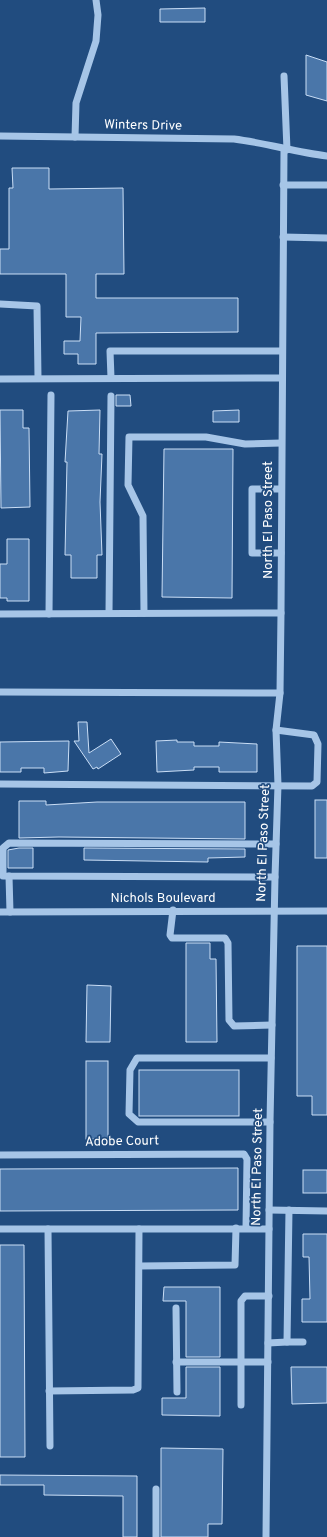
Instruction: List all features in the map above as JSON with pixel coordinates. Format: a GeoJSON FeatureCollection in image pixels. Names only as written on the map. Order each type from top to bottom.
{"type":"FeatureCollection","features":[{"type":"Feature","properties":{"kind":"street"},"geometry":{"type":"LineString","coordinates":[[75,137],[76,103],[96,41],[98,15],[96,0]]}},
{"type":"Feature","properties":{"kind":"street","name":"North El Paso Street"},"geometry":{"type":"LineString","coordinates":[[266,1537],[270,1122],[274,877],[278,786],[276,730],[280,693],[281,613],[280,489],[285,150],[284,76]]}},
{"type":"Feature","properties":{"kind":"street","name":"Winters Drive"},"geometry":{"type":"LineString","coordinates":[[0,136],[234,140],[259,142],[285,150],[327,156]]}},
{"type":"Feature","properties":{"kind":"street"},"geometry":{"type":"LineString","coordinates":[[284,185],[327,185]]}},
{"type":"Feature","properties":{"kind":"street"},"geometry":{"type":"LineString","coordinates":[[283,237],[327,238]]}},
{"type":"Feature","properties":{"kind":"street"},"geometry":{"type":"LineString","coordinates":[[0,304],[37,306],[38,378]]}},
{"type":"Feature","properties":{"kind":"street"},"geometry":{"type":"LineString","coordinates":[[111,378],[110,351],[281,351]]}},
{"type":"Feature","properties":{"kind":"street"},"geometry":{"type":"LineString","coordinates":[[0,379],[281,378]]}},
{"type":"Feature","properties":{"kind":"street"},"geometry":{"type":"LineString","coordinates":[[50,614],[51,395]]}},
{"type":"Feature","properties":{"kind":"street"},"geometry":{"type":"LineString","coordinates":[[109,613],[111,396]]}},
{"type":"Feature","properties":{"kind":"street"},"geometry":{"type":"LineString","coordinates":[[144,613],[143,516],[128,485],[129,437],[206,437],[245,444],[281,443]]}},
{"type":"Feature","properties":{"kind":"street"},"geometry":{"type":"LineString","coordinates":[[280,489],[252,489],[252,553],[281,553]]}},
{"type":"Feature","properties":{"kind":"street"},"geometry":{"type":"LineString","coordinates":[[0,614],[281,613]]}},
{"type":"Feature","properties":{"kind":"street"},"geometry":{"type":"LineString","coordinates":[[0,692],[280,693]]}},
{"type":"Feature","properties":{"kind":"street"},"geometry":{"type":"LineString","coordinates":[[0,784],[278,786],[295,788],[312,786],[317,782],[318,744],[314,735],[276,730]]}},
{"type":"Feature","properties":{"kind":"street"},"geometry":{"type":"LineString","coordinates":[[274,877],[3,876],[3,848],[9,844],[276,844]]}},
{"type":"Feature","properties":{"kind":"street"},"geometry":{"type":"LineString","coordinates":[[9,876],[10,912]]}},
{"type":"Feature","properties":{"kind":"street"},"geometry":{"type":"LineString","coordinates":[[173,910],[170,935],[172,938],[224,938],[228,943],[229,1020],[234,1026],[272,1026]]}},
{"type":"Feature","properties":{"kind":"street","name":"Nichols Boulevard"},"geometry":{"type":"LineString","coordinates":[[0,912],[327,910]]}},
{"type":"Feature","properties":{"kind":"street"},"geometry":{"type":"LineString","coordinates":[[270,1122],[138,1122],[129,1114],[129,1099],[130,1070],[137,1058],[272,1058]]}},
{"type":"Feature","properties":{"kind":"street","name":"Adobe Court"},"geometry":{"type":"LineString","coordinates":[[0,1155],[244,1154],[247,1159],[246,1228]]}},
{"type":"Feature","properties":{"kind":"street"},"geometry":{"type":"LineString","coordinates":[[269,1210],[327,1211]]}},
{"type":"Feature","properties":{"kind":"street"},"geometry":{"type":"LineString","coordinates":[[287,1342],[289,1210]]}},
{"type":"Feature","properties":{"kind":"street"},"geometry":{"type":"LineString","coordinates":[[140,1266],[231,1267],[235,1265],[236,1228]]}},
{"type":"Feature","properties":{"kind":"street"},"geometry":{"type":"LineString","coordinates":[[0,1229],[269,1229]]}},
{"type":"Feature","properties":{"kind":"street"},"geometry":{"type":"LineString","coordinates":[[48,1229],[50,1446]]}},
{"type":"Feature","properties":{"kind":"street"},"geometry":{"type":"LineString","coordinates":[[49,1391],[133,1390],[138,1388],[140,1266],[139,1229]]}},
{"type":"Feature","properties":{"kind":"street"},"geometry":{"type":"LineString","coordinates":[[241,1405],[241,1301],[245,1296],[269,1296]]}},
{"type":"Feature","properties":{"kind":"street"},"geometry":{"type":"LineString","coordinates":[[176,1308],[177,1392]]}},
{"type":"Feature","properties":{"kind":"street"},"geometry":{"type":"LineString","coordinates":[[268,1343],[303,1342]]}},
{"type":"Feature","properties":{"kind":"street"},"geometry":{"type":"LineString","coordinates":[[176,1362],[268,1362]]}},
{"type":"Feature","properties":{"kind":"street"},"geometry":{"type":"LineString","coordinates":[[156,1489],[156,1537]]}},
{"type":"Feature","properties":{"kind":"building"},"geometry":{"type":"Polygon","coordinates":[[[205,8],[205,22],[160,22],[160,9],[205,8]]]}},
{"type":"Feature","properties":{"kind":"building"},"geometry":{"type":"Polygon","coordinates":[[[306,55],[327,62],[327,101],[306,95],[306,55]]]}},
{"type":"Feature","properties":{"kind":"building"},"geometry":{"type":"Polygon","coordinates":[[[12,168],[49,168],[49,189],[123,188],[124,274],[96,274],[96,298],[238,298],[238,332],[96,333],[96,364],[78,364],[78,354],[64,354],[64,341],[80,341],[81,317],[66,317],[66,274],[0,274],[0,249],[9,249],[9,188],[13,188],[12,168]]]}},
{"type":"Feature","properties":{"kind":"building"},"geometry":{"type":"Polygon","coordinates":[[[116,395],[130,395],[131,406],[116,406],[116,395]]]}},
{"type":"Feature","properties":{"kind":"building"},"geometry":{"type":"Polygon","coordinates":[[[0,410],[23,410],[23,428],[29,428],[30,507],[1,508],[0,410]]]}},
{"type":"Feature","properties":{"kind":"building"},"geometry":{"type":"Polygon","coordinates":[[[100,410],[99,454],[102,454],[100,502],[102,555],[97,555],[97,578],[71,578],[71,555],[65,555],[67,462],[65,462],[68,411],[100,410]]]}},
{"type":"Feature","properties":{"kind":"building"},"geometry":{"type":"Polygon","coordinates":[[[239,410],[239,422],[213,422],[213,411],[239,410]]]}},
{"type":"Feature","properties":{"kind":"building"},"geometry":{"type":"Polygon","coordinates":[[[164,449],[233,449],[232,598],[162,597],[164,449]]]}},
{"type":"Feature","properties":{"kind":"building"},"geometry":{"type":"Polygon","coordinates":[[[7,539],[29,539],[29,601],[7,601],[7,598],[0,598],[0,564],[7,564],[7,539]]]}},
{"type":"Feature","properties":{"kind":"building"},"geometry":{"type":"Polygon","coordinates":[[[78,722],[87,722],[89,753],[111,739],[121,754],[98,769],[97,767],[93,769],[74,741],[79,741],[78,722]]]}},
{"type":"Feature","properties":{"kind":"building"},"geometry":{"type":"Polygon","coordinates":[[[177,740],[177,742],[194,742],[194,746],[219,746],[219,742],[257,744],[257,772],[219,772],[219,767],[194,767],[194,770],[157,772],[156,741],[177,740]]]}},
{"type":"Feature","properties":{"kind":"building"},"geometry":{"type":"Polygon","coordinates":[[[69,741],[68,771],[44,773],[44,768],[21,768],[21,772],[0,772],[0,742],[69,741]]]}},
{"type":"Feature","properties":{"kind":"building"},"geometry":{"type":"Polygon","coordinates":[[[315,800],[327,800],[327,858],[315,858],[315,800]]]}},
{"type":"Feature","properties":{"kind":"building"},"geometry":{"type":"Polygon","coordinates":[[[19,801],[46,801],[46,805],[97,802],[245,802],[245,839],[19,838],[19,801]]]}},
{"type":"Feature","properties":{"kind":"building"},"geometry":{"type":"Polygon","coordinates":[[[33,848],[33,868],[8,868],[8,850],[33,848]]]}},
{"type":"Feature","properties":{"kind":"building"},"geometry":{"type":"Polygon","coordinates":[[[84,848],[245,849],[245,857],[208,858],[208,862],[84,860],[84,848]]]}},
{"type":"Feature","properties":{"kind":"building"},"geometry":{"type":"Polygon","coordinates":[[[186,943],[210,943],[210,959],[216,959],[217,1042],[186,1042],[186,943]]]}},
{"type":"Feature","properties":{"kind":"building"},"geometry":{"type":"Polygon","coordinates":[[[297,946],[327,946],[327,1115],[312,1115],[312,1096],[297,1096],[297,946]]]}},
{"type":"Feature","properties":{"kind":"building"},"geometry":{"type":"Polygon","coordinates":[[[87,985],[111,986],[110,1042],[86,1042],[87,985]]]}},
{"type":"Feature","properties":{"kind":"building"},"geometry":{"type":"Polygon","coordinates":[[[86,1061],[108,1061],[108,1139],[86,1139],[86,1061]]]}},
{"type":"Feature","properties":{"kind":"building"},"geometry":{"type":"Polygon","coordinates":[[[139,1070],[239,1070],[239,1116],[139,1116],[139,1070]]]}},
{"type":"Feature","properties":{"kind":"building"},"geometry":{"type":"Polygon","coordinates":[[[238,1168],[238,1210],[0,1211],[0,1169],[238,1168]]]}},
{"type":"Feature","properties":{"kind":"building"},"geometry":{"type":"Polygon","coordinates":[[[303,1170],[327,1170],[327,1193],[303,1193],[303,1170]]]}},
{"type":"Feature","properties":{"kind":"building"},"geometry":{"type":"Polygon","coordinates":[[[303,1234],[327,1234],[327,1322],[302,1322],[302,1299],[310,1299],[309,1257],[303,1257],[303,1234]]]}},
{"type":"Feature","properties":{"kind":"building"},"geometry":{"type":"Polygon","coordinates":[[[0,1245],[24,1245],[25,1457],[0,1457],[0,1245]]]}},
{"type":"Feature","properties":{"kind":"building"},"geometry":{"type":"Polygon","coordinates":[[[164,1287],[220,1287],[220,1357],[186,1357],[186,1301],[163,1301],[164,1287]]]}},
{"type":"Feature","properties":{"kind":"building"},"geometry":{"type":"Polygon","coordinates":[[[186,1367],[220,1367],[220,1416],[162,1415],[162,1398],[186,1398],[186,1367]]]}},
{"type":"Feature","properties":{"kind":"building"},"geometry":{"type":"Polygon","coordinates":[[[291,1367],[327,1367],[327,1403],[292,1404],[291,1367]]]}},
{"type":"Feature","properties":{"kind":"building"},"geometry":{"type":"Polygon","coordinates":[[[161,1448],[223,1449],[222,1524],[208,1524],[208,1537],[161,1537],[161,1448]]]}},
{"type":"Feature","properties":{"kind":"building"},"geometry":{"type":"Polygon","coordinates":[[[0,1475],[137,1476],[137,1537],[123,1537],[123,1496],[44,1495],[44,1485],[0,1485],[0,1475]]]}}]}
